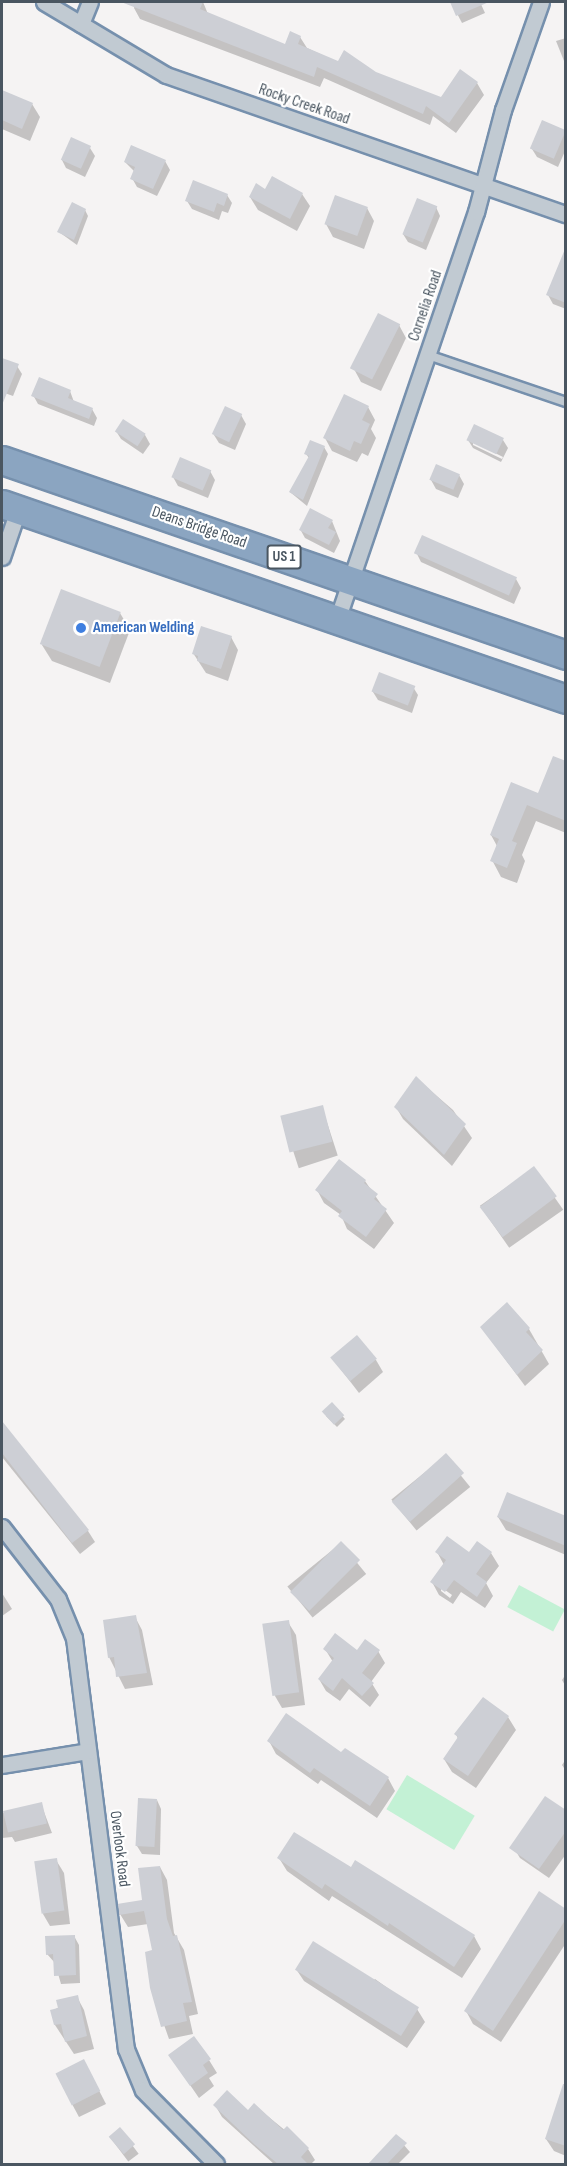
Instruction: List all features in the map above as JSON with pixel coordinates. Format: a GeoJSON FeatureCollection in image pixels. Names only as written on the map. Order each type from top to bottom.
{"type":"FeatureCollection","features":[{"type":"Feature","properties":{"kind":"highway","name":"Deans Bridge Road"},"geometry":{"type":"LineString","coordinates":[[2,460],[353,581],[564,650]]}},
{"type":"Feature","properties":{"kind":"highway"},"geometry":{"type":"LineString","coordinates":[[10,507],[566,699]]}},
{"type":"Feature","properties":{"kind":"street","name":"Rocky Creek Road"},"geometry":{"type":"LineString","coordinates":[[44,2],[166,75],[566,214]]}},
{"type":"Feature","properties":{"kind":"street"},"geometry":{"type":"LineString","coordinates":[[81,24],[90,2]]}},
{"type":"Feature","properties":{"kind":"street","name":"Cornelia Road"},"geometry":{"type":"LineString","coordinates":[[337,620],[353,581],[484,186],[503,110],[541,2]]}},
{"type":"Feature","properties":{"kind":"street"},"geometry":{"type":"LineString","coordinates":[[2,557],[10,507]]}},
{"type":"Feature","properties":{"kind":"street","name":"Overlook Road"},"geometry":{"type":"LineString","coordinates":[[2,1527],[58,1599],[74,1638],[126,2049],[143,2090],[216,2164]]}},
{"type":"Feature","properties":{"kind":"street"},"geometry":{"type":"LineString","coordinates":[[2,1765],[88,1751]]}},
{"type":"Feature","properties":{"kind":"lane"},"geometry":{"type":"LineString","coordinates":[[428,355],[566,402]]}},
{"type":"Feature","properties":{"kind":"green space"},"geometry":{"type":"Polygon","coordinates":[[[519,1585],[565,1609],[553,1631],[507,1607],[519,1585]]]}},
{"type":"Feature","properties":{"kind":"green space"},"geometry":{"type":"Polygon","coordinates":[[[407,1775],[475,1816],[454,1850],[386,1809],[407,1775]]]}},
{"type":"Feature","properties":{"kind":"building"},"geometry":{"type":"Polygon","coordinates":[[[121,2],[203,2],[200,9],[285,44],[290,31],[301,36],[298,44],[338,61],[344,50],[376,72],[441,97],[460,69],[478,82],[449,123],[426,106],[423,114],[317,67],[314,77],[121,2]]]}},
{"type":"Feature","properties":{"kind":"building"},"geometry":{"type":"Polygon","coordinates":[[[450,2],[489,2],[456,16],[450,2]]]}},
{"type":"Feature","properties":{"kind":"building"},"geometry":{"type":"Polygon","coordinates":[[[2,90],[33,103],[22,129],[2,120],[2,90]]]}},
{"type":"Feature","properties":{"kind":"building"},"geometry":{"type":"Polygon","coordinates":[[[542,120],[566,130],[554,159],[530,149],[542,120]]]}},
{"type":"Feature","properties":{"kind":"building"},"geometry":{"type":"Polygon","coordinates":[[[71,137],[91,146],[81,169],[61,160],[71,137]]]}},
{"type":"Feature","properties":{"kind":"building"},"geometry":{"type":"Polygon","coordinates":[[[131,145],[166,160],[153,189],[130,179],[135,167],[124,162],[131,145]]]}},
{"type":"Feature","properties":{"kind":"building"},"geometry":{"type":"Polygon","coordinates":[[[272,176],[303,193],[290,219],[249,197],[256,183],[265,189],[272,176]]]}},
{"type":"Feature","properties":{"kind":"building"},"geometry":{"type":"Polygon","coordinates":[[[193,180],[228,194],[224,206],[217,203],[214,212],[185,201],[193,180]]]}},
{"type":"Feature","properties":{"kind":"building"},"geometry":{"type":"Polygon","coordinates":[[[335,195],[368,207],[357,236],[324,224],[335,195]]]}},
{"type":"Feature","properties":{"kind":"building"},"geometry":{"type":"Polygon","coordinates":[[[417,198],[437,206],[423,242],[402,234],[417,198]]]}},
{"type":"Feature","properties":{"kind":"building"},"geometry":{"type":"Polygon","coordinates":[[[72,202],[86,209],[74,240],[57,232],[72,202]]]}},
{"type":"Feature","properties":{"kind":"building"},"geometry":{"type":"Polygon","coordinates":[[[566,249],[566,303],[546,295],[566,249]]]}},
{"type":"Feature","properties":{"kind":"building"},"geometry":{"type":"Polygon","coordinates":[[[378,313],[400,324],[372,380],[350,368],[378,313]]]}},
{"type":"Feature","properties":{"kind":"building"},"geometry":{"type":"Polygon","coordinates":[[[2,358],[19,364],[2,405],[2,358]]]}},
{"type":"Feature","properties":{"kind":"building"},"geometry":{"type":"Polygon","coordinates":[[[39,377],[71,390],[68,398],[93,408],[89,419],[31,396],[39,377]]]}},
{"type":"Feature","properties":{"kind":"building"},"geometry":{"type":"Polygon","coordinates":[[[344,394],[369,406],[362,420],[370,424],[361,444],[354,441],[350,451],[323,438],[344,394]]]}},
{"type":"Feature","properties":{"kind":"building"},"geometry":{"type":"Polygon","coordinates":[[[225,406],[242,414],[229,442],[212,434],[225,406]]]}},
{"type":"Feature","properties":{"kind":"building"},"geometry":{"type":"Polygon","coordinates":[[[123,419],[146,434],[137,446],[115,432],[123,419]]]}},
{"type":"Feature","properties":{"kind":"building"},"geometry":{"type":"Polygon","coordinates":[[[474,424],[504,438],[496,454],[466,440],[474,424]]]}},
{"type":"Feature","properties":{"kind":"building"},"geometry":{"type":"Polygon","coordinates":[[[310,440],[325,446],[303,500],[289,492],[309,456],[304,454],[310,440]]]}},
{"type":"Feature","properties":{"kind":"building"},"geometry":{"type":"Polygon","coordinates":[[[180,457],[211,470],[203,491],[171,477],[180,457]]]}},
{"type":"Feature","properties":{"kind":"building"},"geometry":{"type":"Polygon","coordinates":[[[436,464],[460,474],[453,490],[429,480],[436,464]]]}},
{"type":"Feature","properties":{"kind":"building"},"geometry":{"type":"Polygon","coordinates":[[[310,508],[333,520],[328,528],[336,532],[329,545],[299,530],[310,508]]]}},
{"type":"Feature","properties":{"kind":"building"},"geometry":{"type":"Polygon","coordinates":[[[422,535],[517,577],[509,596],[414,553],[422,535]]]}},
{"type":"Feature","properties":{"kind":"building","name":"American Welding"},"geometry":{"type":"Polygon","coordinates":[[[61,589],[121,612],[100,667],[40,644],[61,589]]]}},
{"type":"Feature","properties":{"kind":"building"},"geometry":{"type":"Polygon","coordinates":[[[201,626],[232,636],[221,669],[197,661],[198,656],[192,654],[201,626]]]}},
{"type":"Feature","properties":{"kind":"building"},"geometry":{"type":"Polygon","coordinates":[[[379,672],[415,686],[408,706],[371,692],[379,672]]]}},
{"type":"Feature","properties":{"kind":"building"},"geometry":{"type":"Polygon","coordinates":[[[553,756],[566,761],[566,821],[527,805],[512,841],[517,843],[507,868],[490,861],[499,839],[490,835],[511,782],[538,793],[553,756]]]}},
{"type":"Feature","properties":{"kind":"building"},"geometry":{"type":"Polygon","coordinates":[[[416,1076],[466,1124],[444,1155],[394,1107],[416,1076]]]}},
{"type":"Feature","properties":{"kind":"building"},"geometry":{"type":"Polygon","coordinates":[[[323,1105],[332,1142],[290,1153],[280,1116],[323,1105]]]}},
{"type":"Feature","properties":{"kind":"building"},"geometry":{"type":"Polygon","coordinates":[[[339,1159],[366,1180],[364,1183],[378,1194],[374,1199],[387,1209],[366,1237],[338,1216],[342,1211],[315,1190],[339,1159]]]}},
{"type":"Feature","properties":{"kind":"building"},"geometry":{"type":"Polygon","coordinates":[[[534,1166],[557,1196],[503,1237],[480,1207],[534,1166]]]}},
{"type":"Feature","properties":{"kind":"building"},"geometry":{"type":"Polygon","coordinates":[[[507,1302],[530,1328],[526,1332],[543,1350],[517,1375],[480,1327],[507,1302]]]}},
{"type":"Feature","properties":{"kind":"building"},"geometry":{"type":"Polygon","coordinates":[[[357,1335],[377,1359],[350,1381],[330,1357],[357,1335]]]}},
{"type":"Feature","properties":{"kind":"building"},"geometry":{"type":"Polygon","coordinates":[[[332,1402],[344,1415],[334,1425],[322,1412],[332,1402]]]}},
{"type":"Feature","properties":{"kind":"building"},"geometry":{"type":"Polygon","coordinates":[[[2,1421],[89,1530],[72,1543],[2,1453],[2,1421]]]}},
{"type":"Feature","properties":{"kind":"building"},"geometry":{"type":"Polygon","coordinates":[[[446,1453],[464,1473],[410,1522],[392,1502],[446,1453]]]}},
{"type":"Feature","properties":{"kind":"building"},"geometry":{"type":"Polygon","coordinates":[[[507,1492],[566,1516],[566,1546],[497,1517],[507,1492]]]}},
{"type":"Feature","properties":{"kind":"building"},"geometry":{"type":"Polygon","coordinates":[[[447,1536],[469,1552],[477,1541],[492,1552],[476,1574],[487,1582],[477,1597],[454,1580],[445,1592],[430,1582],[446,1560],[435,1552],[447,1536]]]}},
{"type":"Feature","properties":{"kind":"building"},"geometry":{"type":"Polygon","coordinates":[[[341,1541],[360,1560],[309,1611],[290,1592],[341,1541]]]}},
{"type":"Feature","properties":{"kind":"building"},"geometry":{"type":"Polygon","coordinates":[[[136,1615],[147,1673],[116,1677],[114,1657],[108,1658],[103,1620],[136,1615]]]}},
{"type":"Feature","properties":{"kind":"building"},"geometry":{"type":"Polygon","coordinates":[[[289,1620],[299,1692],[272,1696],[262,1624],[289,1620]]]}},
{"type":"Feature","properties":{"kind":"building"},"geometry":{"type":"Polygon","coordinates":[[[335,1633],[357,1650],[365,1639],[380,1650],[362,1673],[374,1683],[362,1696],[342,1678],[333,1691],[318,1679],[334,1658],[323,1649],[335,1633]]]}},
{"type":"Feature","properties":{"kind":"building"},"geometry":{"type":"Polygon","coordinates":[[[483,1697],[509,1716],[468,1776],[443,1759],[458,1737],[454,1734],[483,1697]]]}},
{"type":"Feature","properties":{"kind":"building"},"geometry":{"type":"Polygon","coordinates":[[[286,1713],[341,1752],[345,1748],[389,1777],[370,1806],[314,1768],[310,1773],[267,1741],[286,1713]]]}},
{"type":"Feature","properties":{"kind":"building"},"geometry":{"type":"Polygon","coordinates":[[[545,1796],[566,1810],[566,1831],[539,1869],[509,1848],[545,1796]]]}},
{"type":"Feature","properties":{"kind":"building"},"geometry":{"type":"Polygon","coordinates":[[[138,1798],[157,1799],[154,1847],[135,1846],[138,1798]]]}},
{"type":"Feature","properties":{"kind":"building"},"geometry":{"type":"Polygon","coordinates":[[[42,1802],[47,1823],[8,1832],[3,1811],[42,1802]]]}},
{"type":"Feature","properties":{"kind":"building"},"geometry":{"type":"Polygon","coordinates":[[[294,1832],[351,1867],[355,1860],[475,1935],[454,1967],[389,1923],[388,1926],[325,1884],[322,1889],[277,1858],[294,1832]]]}},
{"type":"Feature","properties":{"kind":"building"},"geometry":{"type":"Polygon","coordinates":[[[57,1858],[64,1910],[42,1914],[34,1861],[57,1858]]]}},
{"type":"Feature","properties":{"kind":"building"},"geometry":{"type":"Polygon","coordinates":[[[160,1866],[167,1919],[173,1936],[177,1935],[192,2002],[183,2003],[187,2021],[161,2027],[150,1988],[145,1952],[152,1950],[144,1911],[119,1915],[117,1904],[142,1900],[138,1868],[160,1866]]]}},
{"type":"Feature","properties":{"kind":"building"},"geometry":{"type":"Polygon","coordinates":[[[539,1891],[566,1909],[566,1919],[493,2031],[464,2011],[539,1891]]]}},
{"type":"Feature","properties":{"kind":"building"},"geometry":{"type":"Polygon","coordinates":[[[75,1935],[76,1975],[54,1976],[53,1954],[46,1955],[45,1936],[75,1935]]]}},
{"type":"Feature","properties":{"kind":"building"},"geometry":{"type":"Polygon","coordinates":[[[313,1941],[419,2007],[401,2036],[295,1970],[313,1941]]]}},
{"type":"Feature","properties":{"kind":"building"},"geometry":{"type":"Polygon","coordinates":[[[78,1995],[87,2036],[65,2042],[61,2024],[54,2025],[50,2010],[58,2008],[56,2000],[78,1995]]]}},
{"type":"Feature","properties":{"kind":"building"},"geometry":{"type":"Polygon","coordinates":[[[194,2036],[211,2059],[203,2065],[208,2073],[190,2086],[168,2055],[194,2036]]]}},
{"type":"Feature","properties":{"kind":"building"},"geometry":{"type":"Polygon","coordinates":[[[84,2059],[100,2091],[72,2106],[55,2074],[84,2059]]]}},
{"type":"Feature","properties":{"kind":"building"},"geometry":{"type":"Polygon","coordinates":[[[563,2084],[566,2084],[566,2146],[545,2139],[563,2084]]]}},
{"type":"Feature","properties":{"kind":"building"},"geometry":{"type":"Polygon","coordinates":[[[227,2090],[248,2110],[254,2103],[283,2130],[287,2126],[309,2148],[301,2157],[308,2164],[278,2164],[254,2144],[213,2105],[227,2090]]]}},
{"type":"Feature","properties":{"kind":"building"},"geometry":{"type":"Polygon","coordinates":[[[120,2127],[135,2144],[124,2154],[109,2137],[120,2127]]]}},
{"type":"Feature","properties":{"kind":"building"},"geometry":{"type":"Polygon","coordinates":[[[396,2134],[407,2143],[387,2164],[368,2164],[396,2134]]]}},
{"type":"Feature","properties":{"kind":"place","name":"American Welding"},"geometry":{"type":"Point","coordinates":[81,628]}}]}
